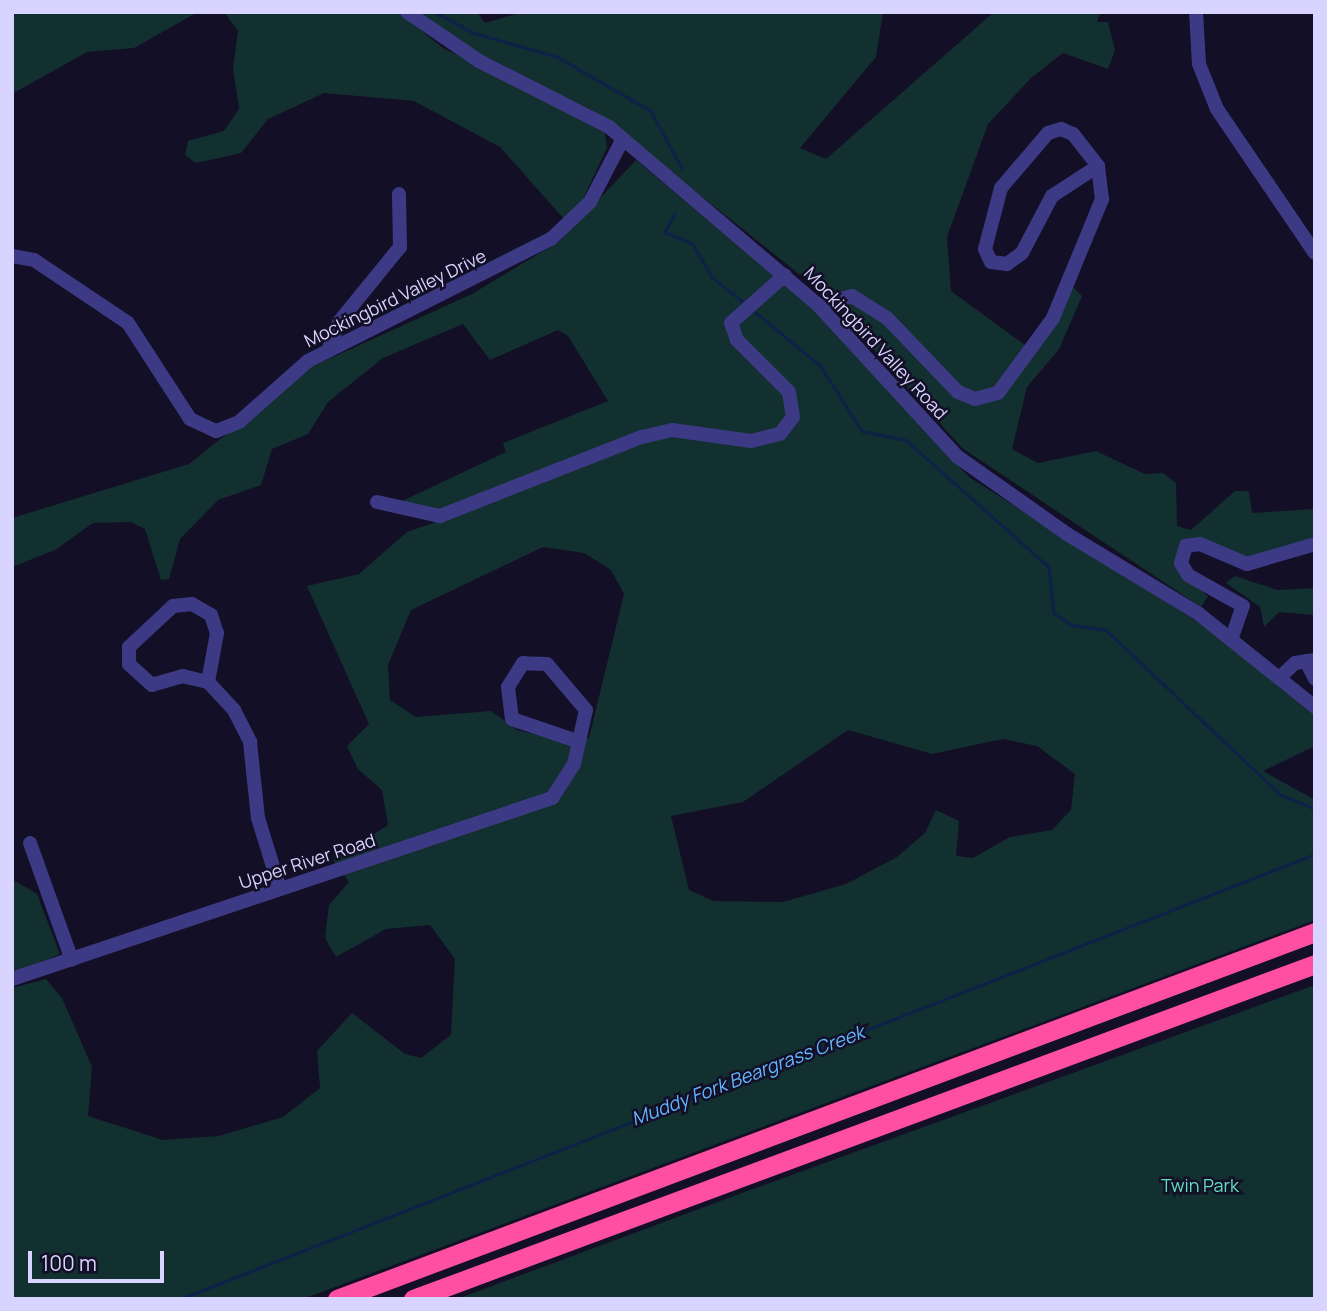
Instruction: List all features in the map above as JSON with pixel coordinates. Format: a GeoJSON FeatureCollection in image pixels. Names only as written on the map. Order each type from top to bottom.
{"type":"FeatureCollection","features":[{"type":"Feature","properties":{"kind":"highway"},"geometry":{"type":"LineString","coordinates":[[337,1299],[1315,932]]}},
{"type":"Feature","properties":{"kind":"highway"},"geometry":{"type":"LineString","coordinates":[[413,1299],[1315,964]]}},
{"type":"Feature","properties":{"kind":"street","name":"Mockingbird Valley Road"},"geometry":{"type":"LineString","coordinates":[[407,12],[479,61],[589,114],[623,139],[819,306],[958,457],[1231,640],[1315,707]]}},
{"type":"Feature","properties":{"kind":"street"},"geometry":{"type":"LineString","coordinates":[[1196,12],[1199,64],[1217,109],[1315,253]]}},
{"type":"Feature","properties":{"kind":"street"},"geometry":{"type":"LineString","coordinates":[[819,306],[852,296],[887,318],[958,392],[975,398],[998,393],[1053,318],[1102,199],[1098,166],[1073,134],[1048,133],[1001,187],[987,258],[1001,266],[1021,253],[1052,196],[1098,166]]}},
{"type":"Feature","properties":{"kind":"street","name":"Mockingbird Valley Drive"},"geometry":{"type":"LineString","coordinates":[[12,256],[34,260],[128,323],[190,419],[208,430],[239,422],[295,370],[328,351],[551,239],[590,202],[623,139]]}},
{"type":"Feature","properties":{"kind":"street"},"geometry":{"type":"LineString","coordinates":[[328,351],[339,322],[404,240],[399,194]]}},
{"type":"Feature","properties":{"kind":"street"},"geometry":{"type":"LineString","coordinates":[[377,502],[440,516],[642,436],[672,430],[751,441],[780,434],[793,416],[793,401],[737,341],[731,324],[745,306],[785,275]]}},
{"type":"Feature","properties":{"kind":"street"},"geometry":{"type":"LineString","coordinates":[[1231,640],[1243,606],[1188,575],[1181,563],[1186,546],[1200,544],[1247,564],[1315,544]]}},
{"type":"Feature","properties":{"kind":"street"},"geometry":{"type":"LineString","coordinates":[[208,682],[217,633],[198,605],[173,606],[129,647],[133,671],[152,685],[183,676],[208,682],[246,731],[259,822],[280,890]]}},
{"type":"Feature","properties":{"kind":"street","name":"Upper River Road"},"geometry":{"type":"LineString","coordinates":[[12,979],[552,798],[567,782],[577,740],[584,703],[547,664],[534,661],[516,668],[508,687],[512,719],[577,740]]}},
{"type":"Feature","properties":{"kind":"street"},"geometry":{"type":"LineString","coordinates":[[1279,678],[1310,661],[1315,679]]}},
{"type":"Feature","properties":{"kind":"street"},"geometry":{"type":"LineString","coordinates":[[30,843],[72,960]]}},
{"type":"Feature","properties":{"kind":"green space"},"geometry":{"type":"Polygon","coordinates":[[[12,12],[198,12],[134,48],[87,52],[12,94],[12,12]]]}},
{"type":"Feature","properties":{"kind":"green space"},"geometry":{"type":"Polygon","coordinates":[[[224,12],[398,12],[443,48],[592,121],[605,132],[607,148],[582,201],[565,220],[500,147],[414,101],[324,93],[268,119],[241,153],[196,163],[185,155],[188,141],[224,131],[239,109],[233,69],[238,31],[224,12]]]}},
{"type":"Feature","properties":{"kind":"green space"},"geometry":{"type":"Polygon","coordinates":[[[415,12],[477,12],[485,23],[522,12],[883,12],[876,57],[800,148],[826,159],[994,12],[1101,12],[1097,22],[1108,22],[1115,50],[1108,69],[1063,53],[1031,78],[988,124],[947,237],[951,291],[1033,351],[1073,287],[1082,296],[1059,349],[1027,387],[1012,449],[1038,463],[1096,451],[1145,474],[1163,473],[1176,483],[1177,526],[1191,530],[1235,491],[1249,491],[1252,513],[1315,509],[1315,537],[1246,559],[1181,541],[1175,568],[1208,596],[1201,607],[962,448],[823,293],[594,111],[486,60],[415,12]]]}},
{"type":"Feature","properties":{"kind":"green space"},"geometry":{"type":"Polygon","coordinates":[[[636,160],[815,310],[969,477],[1201,624],[1315,715],[1315,746],[1263,771],[1315,800],[1315,920],[303,1299],[12,1299],[12,988],[46,979],[62,998],[92,1067],[88,1116],[163,1140],[219,1136],[283,1117],[320,1088],[317,1051],[352,1013],[405,1054],[421,1058],[451,1035],[455,959],[430,925],[386,929],[336,957],[325,938],[329,905],[349,882],[333,860],[388,825],[382,790],[358,769],[347,746],[369,724],[307,586],[359,574],[407,532],[445,519],[438,508],[400,502],[506,452],[503,443],[608,401],[568,336],[558,330],[490,360],[463,324],[383,358],[328,402],[308,434],[272,449],[261,485],[218,500],[180,539],[169,579],[161,580],[145,529],[131,522],[93,523],[55,550],[12,567],[12,518],[189,464],[309,368],[472,294],[560,241],[636,160]],[[543,547],[411,610],[388,665],[390,700],[416,717],[491,711],[517,730],[558,740],[589,738],[624,594],[611,570],[584,553],[543,547]],[[848,730],[743,802],[671,816],[689,890],[713,901],[783,902],[846,884],[897,857],[925,833],[936,810],[959,821],[956,856],[973,858],[1010,837],[1052,830],[1071,810],[1075,774],[1037,746],[1003,739],[932,754],[848,730]]]}},
{"type":"Feature","properties":{"kind":"green space"},"geometry":{"type":"Polygon","coordinates":[[[1235,576],[1277,590],[1315,588],[1315,615],[1279,612],[1264,627],[1260,607],[1226,583],[1235,576]]]}},
{"type":"Feature","properties":{"kind":"green space"},"geometry":{"type":"Polygon","coordinates":[[[12,879],[37,894],[60,954],[12,974],[12,879]]]}},
{"type":"Feature","properties":{"kind":"green space","name":"Twin Park"},"geometry":{"type":"Polygon","coordinates":[[[1315,985],[1315,1299],[457,1299],[723,1200],[1315,985]]]}},
{"type":"Feature","properties":{"kind":"waterway"},"geometry":{"type":"LineString","coordinates":[[435,12],[474,33],[558,57],[651,111],[682,168]]}},
{"type":"Feature","properties":{"kind":"waterway"},"geometry":{"type":"LineString","coordinates":[[675,214],[665,232],[693,244],[712,277],[746,304]]}},
{"type":"Feature","properties":{"kind":"waterway"},"geometry":{"type":"LineString","coordinates":[[754,311],[821,366],[862,431],[906,440],[1049,567],[1054,613],[1072,625],[1106,630],[1281,795],[1315,809]]}},
{"type":"Feature","properties":{"kind":"waterway","name":"Muddy Fork Beargrass Creek"},"geometry":{"type":"LineString","coordinates":[[180,1299],[1315,854]]}}]}
